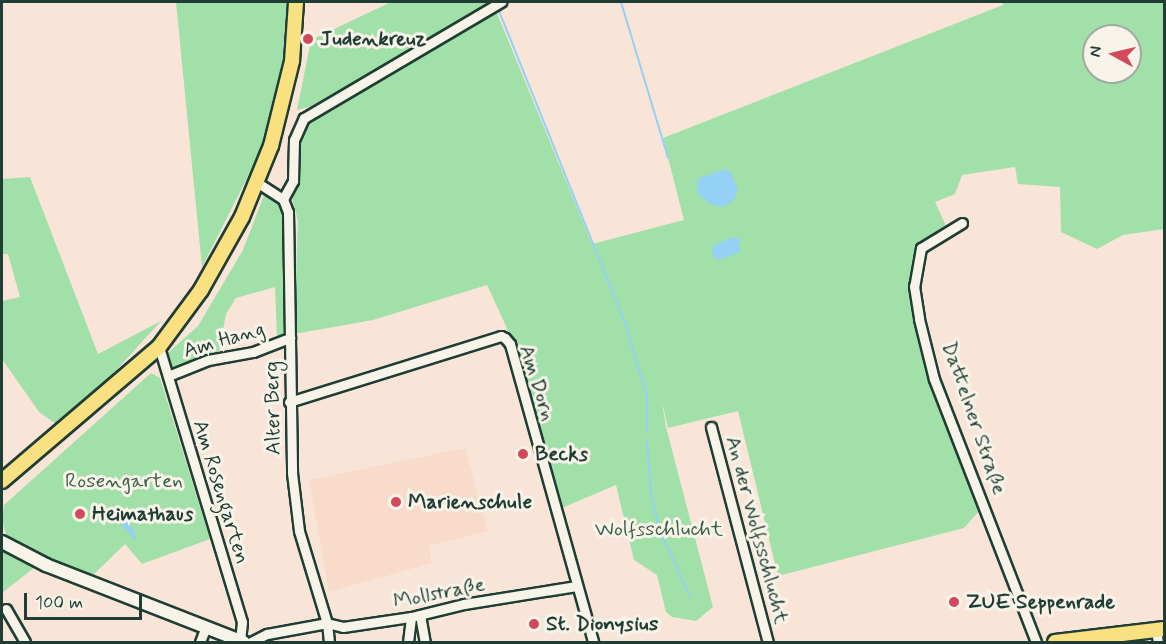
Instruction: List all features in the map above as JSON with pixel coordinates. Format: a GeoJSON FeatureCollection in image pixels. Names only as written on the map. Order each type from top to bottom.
{"type":"FeatureCollection","features":[{"type":"Feature","properties":{"kind":"main road"},"geometry":{"type":"LineString","coordinates":[[2,481],[161,350],[201,290],[258,183],[283,109],[296,2]]}},
{"type":"Feature","properties":{"kind":"main road"},"geometry":{"type":"LineString","coordinates":[[1055,642],[1160,634]]}},
{"type":"Feature","properties":{"kind":"street"},"geometry":{"type":"LineString","coordinates":[[258,183],[283,199],[294,174],[297,128],[312,111],[501,2]]}},
{"type":"Feature","properties":{"kind":"street","name":"Alter Berg"},"geometry":{"type":"LineString","coordinates":[[283,199],[291,231],[289,402],[299,531],[327,623],[329,642]]}},
{"type":"Feature","properties":{"kind":"street","name":"Dattelner Straße"},"geometry":{"type":"LineString","coordinates":[[962,224],[921,249],[914,286],[919,319],[945,412],[1036,642]]}},
{"type":"Feature","properties":{"kind":"street","name":"Am Dorn"},"geometry":{"type":"LineString","coordinates":[[289,402],[501,336],[510,344],[577,586]]}},
{"type":"Feature","properties":{"kind":"street","name":"Am Hang"},"geometry":{"type":"LineString","coordinates":[[168,376],[208,360],[253,352],[290,338]]}},
{"type":"Feature","properties":{"kind":"street","name":"Am Rosengarten"},"geometry":{"type":"LineString","coordinates":[[161,350],[242,622],[245,642]]}},
{"type":"Feature","properties":{"kind":"street","name":"An der Wolfsschlucht"},"geometry":{"type":"LineString","coordinates":[[711,427],[768,642]]}},
{"type":"Feature","properties":{"kind":"street"},"geometry":{"type":"LineString","coordinates":[[2,542],[46,565],[205,629],[245,642]]}},
{"type":"Feature","properties":{"kind":"street"},"geometry":{"type":"LineString","coordinates":[[577,586],[593,642]]}},
{"type":"Feature","properties":{"kind":"street","name":"Mollstraße"},"geometry":{"type":"LineString","coordinates":[[245,642],[267,634],[327,623],[344,627],[416,616],[464,604],[577,586]]}},
{"type":"Feature","properties":{"kind":"street"},"geometry":{"type":"LineString","coordinates":[[6,609],[25,642]]}},
{"type":"Feature","properties":{"kind":"street"},"geometry":{"type":"LineString","coordinates":[[408,642],[416,616]]}},
{"type":"Feature","properties":{"kind":"street"},"geometry":{"type":"LineString","coordinates":[[416,616],[425,642]]}},
{"type":"Feature","properties":{"kind":"street"},"geometry":{"type":"LineString","coordinates":[[200,642],[205,629]]}},
{"type":"Feature","properties":{"kind":"shaded area","name":"Marienschule"},"geometry":{"type":"Polygon","coordinates":[[[465,448],[488,531],[429,546],[432,563],[329,592],[309,480],[465,448]]]}},
{"type":"Feature","properties":{"kind":"green space"},"geometry":{"type":"Polygon","coordinates":[[[176,2],[288,2],[284,59],[269,135],[202,267],[176,2]]]}},
{"type":"Feature","properties":{"kind":"green space"},"geometry":{"type":"Polygon","coordinates":[[[391,2],[500,2],[317,105],[297,110],[311,40],[391,2]]]}},
{"type":"Feature","properties":{"kind":"green space","name":"Wolfsschlucht"},"geometry":{"type":"Polygon","coordinates":[[[1002,2],[1164,2],[1164,229],[1123,235],[1097,249],[1061,232],[1060,187],[1018,184],[1015,167],[962,175],[955,194],[935,202],[946,226],[919,247],[912,287],[914,304],[981,509],[964,528],[778,576],[738,411],[668,428],[662,402],[666,427],[713,607],[696,621],[672,617],[666,612],[657,575],[634,560],[616,485],[557,510],[506,326],[487,285],[373,320],[294,334],[298,221],[291,194],[299,141],[309,120],[494,6],[592,244],[684,220],[663,138],[1003,5],[1002,2]]]}},
{"type":"Feature","properties":{"kind":"green space"},"geometry":{"type":"Polygon","coordinates":[[[30,177],[98,354],[161,321],[100,388],[56,424],[39,412],[2,359],[2,301],[20,297],[8,254],[2,254],[2,179],[30,177]]]}},
{"type":"Feature","properties":{"kind":"green space"},"geometry":{"type":"Polygon","coordinates":[[[264,195],[280,202],[288,226],[287,335],[277,337],[275,287],[236,298],[226,314],[219,351],[161,373],[159,361],[198,326],[243,250],[264,195]]]}},
{"type":"Feature","properties":{"kind":"green space","name":"Rosengarten"},"geometry":{"type":"Polygon","coordinates":[[[151,373],[160,378],[210,539],[142,564],[125,544],[91,577],[20,546],[6,535],[2,520],[4,505],[151,373]]]}},
{"type":"Feature","properties":{"kind":"green space"},"geometry":{"type":"Polygon","coordinates":[[[2,550],[35,567],[2,593],[2,550]]]}},
{"type":"Feature","properties":{"kind":"water"},"geometry":{"type":"Polygon","coordinates":[[[725,169],[731,173],[738,190],[733,201],[722,207],[712,205],[698,194],[697,179],[725,169]]]}},
{"type":"Feature","properties":{"kind":"water"},"geometry":{"type":"Polygon","coordinates":[[[731,238],[739,238],[740,252],[719,260],[712,256],[713,246],[731,238]]]}},
{"type":"Feature","properties":{"kind":"water"},"geometry":{"type":"Polygon","coordinates":[[[123,515],[135,533],[136,541],[117,520],[123,515]]]}},
{"type":"Feature","properties":{"kind":"waterway"},"geometry":{"type":"LineString","coordinates":[[621,2],[668,158]]}},
{"type":"Feature","properties":{"kind":"waterway"},"geometry":{"type":"LineString","coordinates":[[499,11],[625,323],[647,396],[647,431]]}},
{"type":"Feature","properties":{"kind":"waterway"},"geometry":{"type":"LineString","coordinates":[[647,440],[651,493],[659,529],[690,596]]}},
{"type":"Feature","properties":{"kind":"place","name":"Judenkreuz"},"geometry":{"type":"Point","coordinates":[308,39]}},
{"type":"Feature","properties":{"kind":"place","name":"Becks"},"geometry":{"type":"Point","coordinates":[523,454]}},
{"type":"Feature","properties":{"kind":"place","name":"Marienschule"},"geometry":{"type":"Point","coordinates":[396,502]}},
{"type":"Feature","properties":{"kind":"place","name":"Heimathaus"},"geometry":{"type":"Point","coordinates":[80,514]}},
{"type":"Feature","properties":{"kind":"place","name":"ZUE Seppenrade"},"geometry":{"type":"Point","coordinates":[954,602]}},
{"type":"Feature","properties":{"kind":"place","name":"St. Dionysius"},"geometry":{"type":"Point","coordinates":[534,624]}}]}
